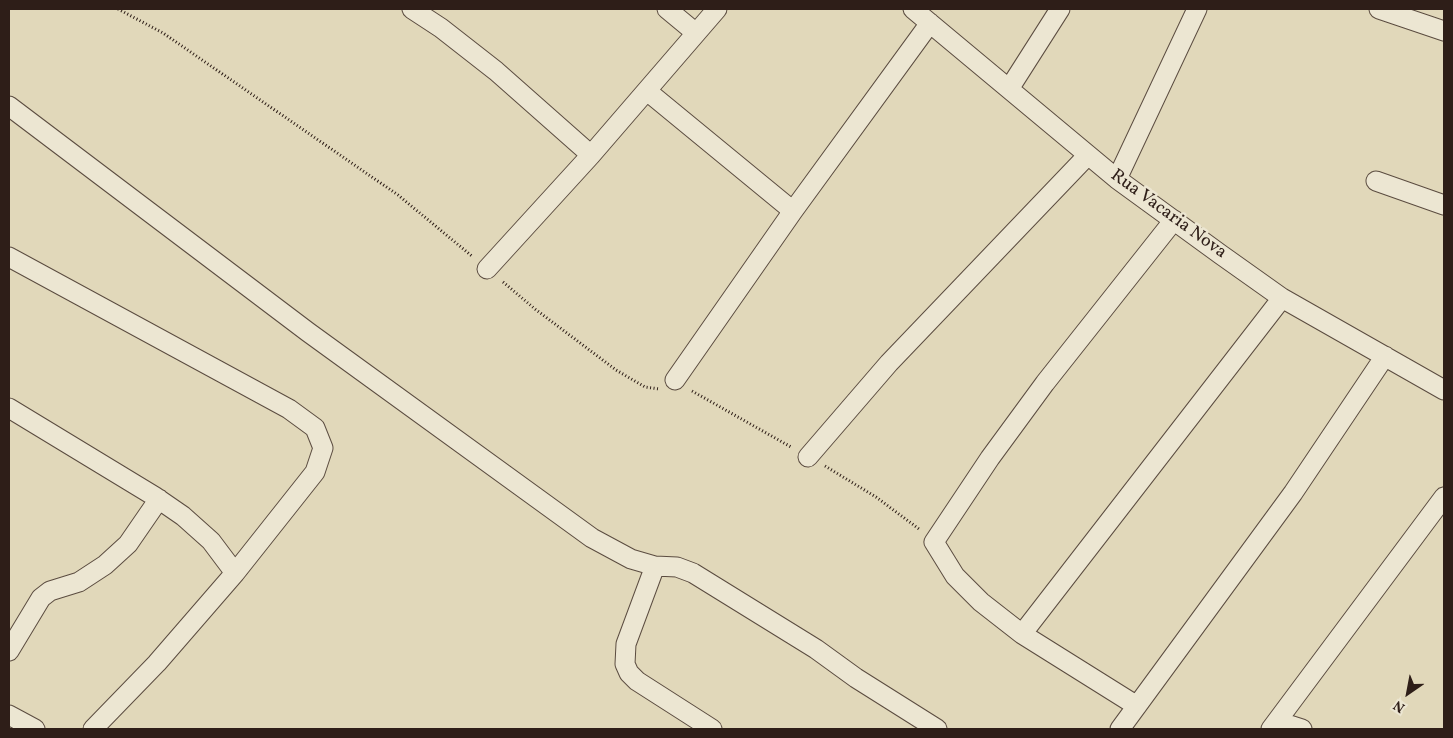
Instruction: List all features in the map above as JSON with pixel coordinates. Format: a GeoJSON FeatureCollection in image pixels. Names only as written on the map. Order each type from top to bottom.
{"type":"FeatureCollection","features":[{"type":"Feature","properties":{"kind":"street"},"geometry":{"type":"LineString","coordinates":[[412,9],[441,28],[496,71],[591,155]]}},
{"type":"Feature","properties":{"kind":"street"},"geometry":{"type":"LineString","coordinates":[[667,9],[696,33]]}},
{"type":"Feature","properties":{"kind":"street"},"geometry":{"type":"LineString","coordinates":[[487,269],[591,155],[717,9]]}},
{"type":"Feature","properties":{"kind":"street","name":"Rua Vacaria Nova"},"geometry":{"type":"LineString","coordinates":[[913,9],[1118,179],[1282,298],[1444,390]]}},
{"type":"Feature","properties":{"kind":"street"},"geometry":{"type":"LineString","coordinates":[[1009,90],[1060,9]]}},
{"type":"Feature","properties":{"kind":"street"},"geometry":{"type":"LineString","coordinates":[[1118,179],[1196,9]]}},
{"type":"Feature","properties":{"kind":"street"},"geometry":{"type":"LineString","coordinates":[[1379,9],[1444,31]]}},
{"type":"Feature","properties":{"kind":"street"},"geometry":{"type":"LineString","coordinates":[[676,380],[793,211],[930,23]]}},
{"type":"Feature","properties":{"kind":"street"},"geometry":{"type":"LineString","coordinates":[[647,91],[793,211]]}},
{"type":"Feature","properties":{"kind":"street"},"geometry":{"type":"LineString","coordinates":[[9,106],[308,332],[592,538],[631,560],[655,566],[677,567],[693,573],[816,648],[856,678],[936,729]]}},
{"type":"Feature","properties":{"kind":"street"},"geometry":{"type":"LineString","coordinates":[[808,456],[889,363],[1088,155]]}},
{"type":"Feature","properties":{"kind":"street"},"geometry":{"type":"LineString","coordinates":[[1376,181],[1444,205]]}},
{"type":"Feature","properties":{"kind":"street"},"geometry":{"type":"LineString","coordinates":[[1137,706],[1022,634],[981,602],[955,576],[934,542],[990,458],[1045,383],[1174,220]]}},
{"type":"Feature","properties":{"kind":"street"},"geometry":{"type":"LineString","coordinates":[[9,257],[289,409],[315,428],[323,448],[315,472],[235,573],[157,663],[93,729]]}},
{"type":"Feature","properties":{"kind":"street"},"geometry":{"type":"LineString","coordinates":[[1022,634],[1282,298]]}},
{"type":"Feature","properties":{"kind":"street"},"geometry":{"type":"LineString","coordinates":[[1120,729],[1293,493],[1385,356]]}},
{"type":"Feature","properties":{"kind":"street"},"geometry":{"type":"LineString","coordinates":[[9,408],[183,516],[211,541],[235,573]]}},
{"type":"Feature","properties":{"kind":"street"},"geometry":{"type":"LineString","coordinates":[[1302,729],[1274,725],[1444,497]]}},
{"type":"Feature","properties":{"kind":"street"},"geometry":{"type":"LineString","coordinates":[[9,650],[41,598],[50,591],[79,582],[106,565],[128,544],[158,499]]}},
{"type":"Feature","properties":{"kind":"street"},"geometry":{"type":"LineString","coordinates":[[655,566],[626,644],[625,664],[629,673],[637,681],[712,729]]}},
{"type":"Feature","properties":{"kind":"street"},"geometry":{"type":"LineString","coordinates":[[9,715],[35,729]]}},
{"type":"Feature","properties":{"kind":"path"},"geometry":{"type":"LineString","coordinates":[[118,9],[163,33],[398,195],[445,231],[535,309],[616,370],[654,389],[665,387],[676,380]]}}]}
